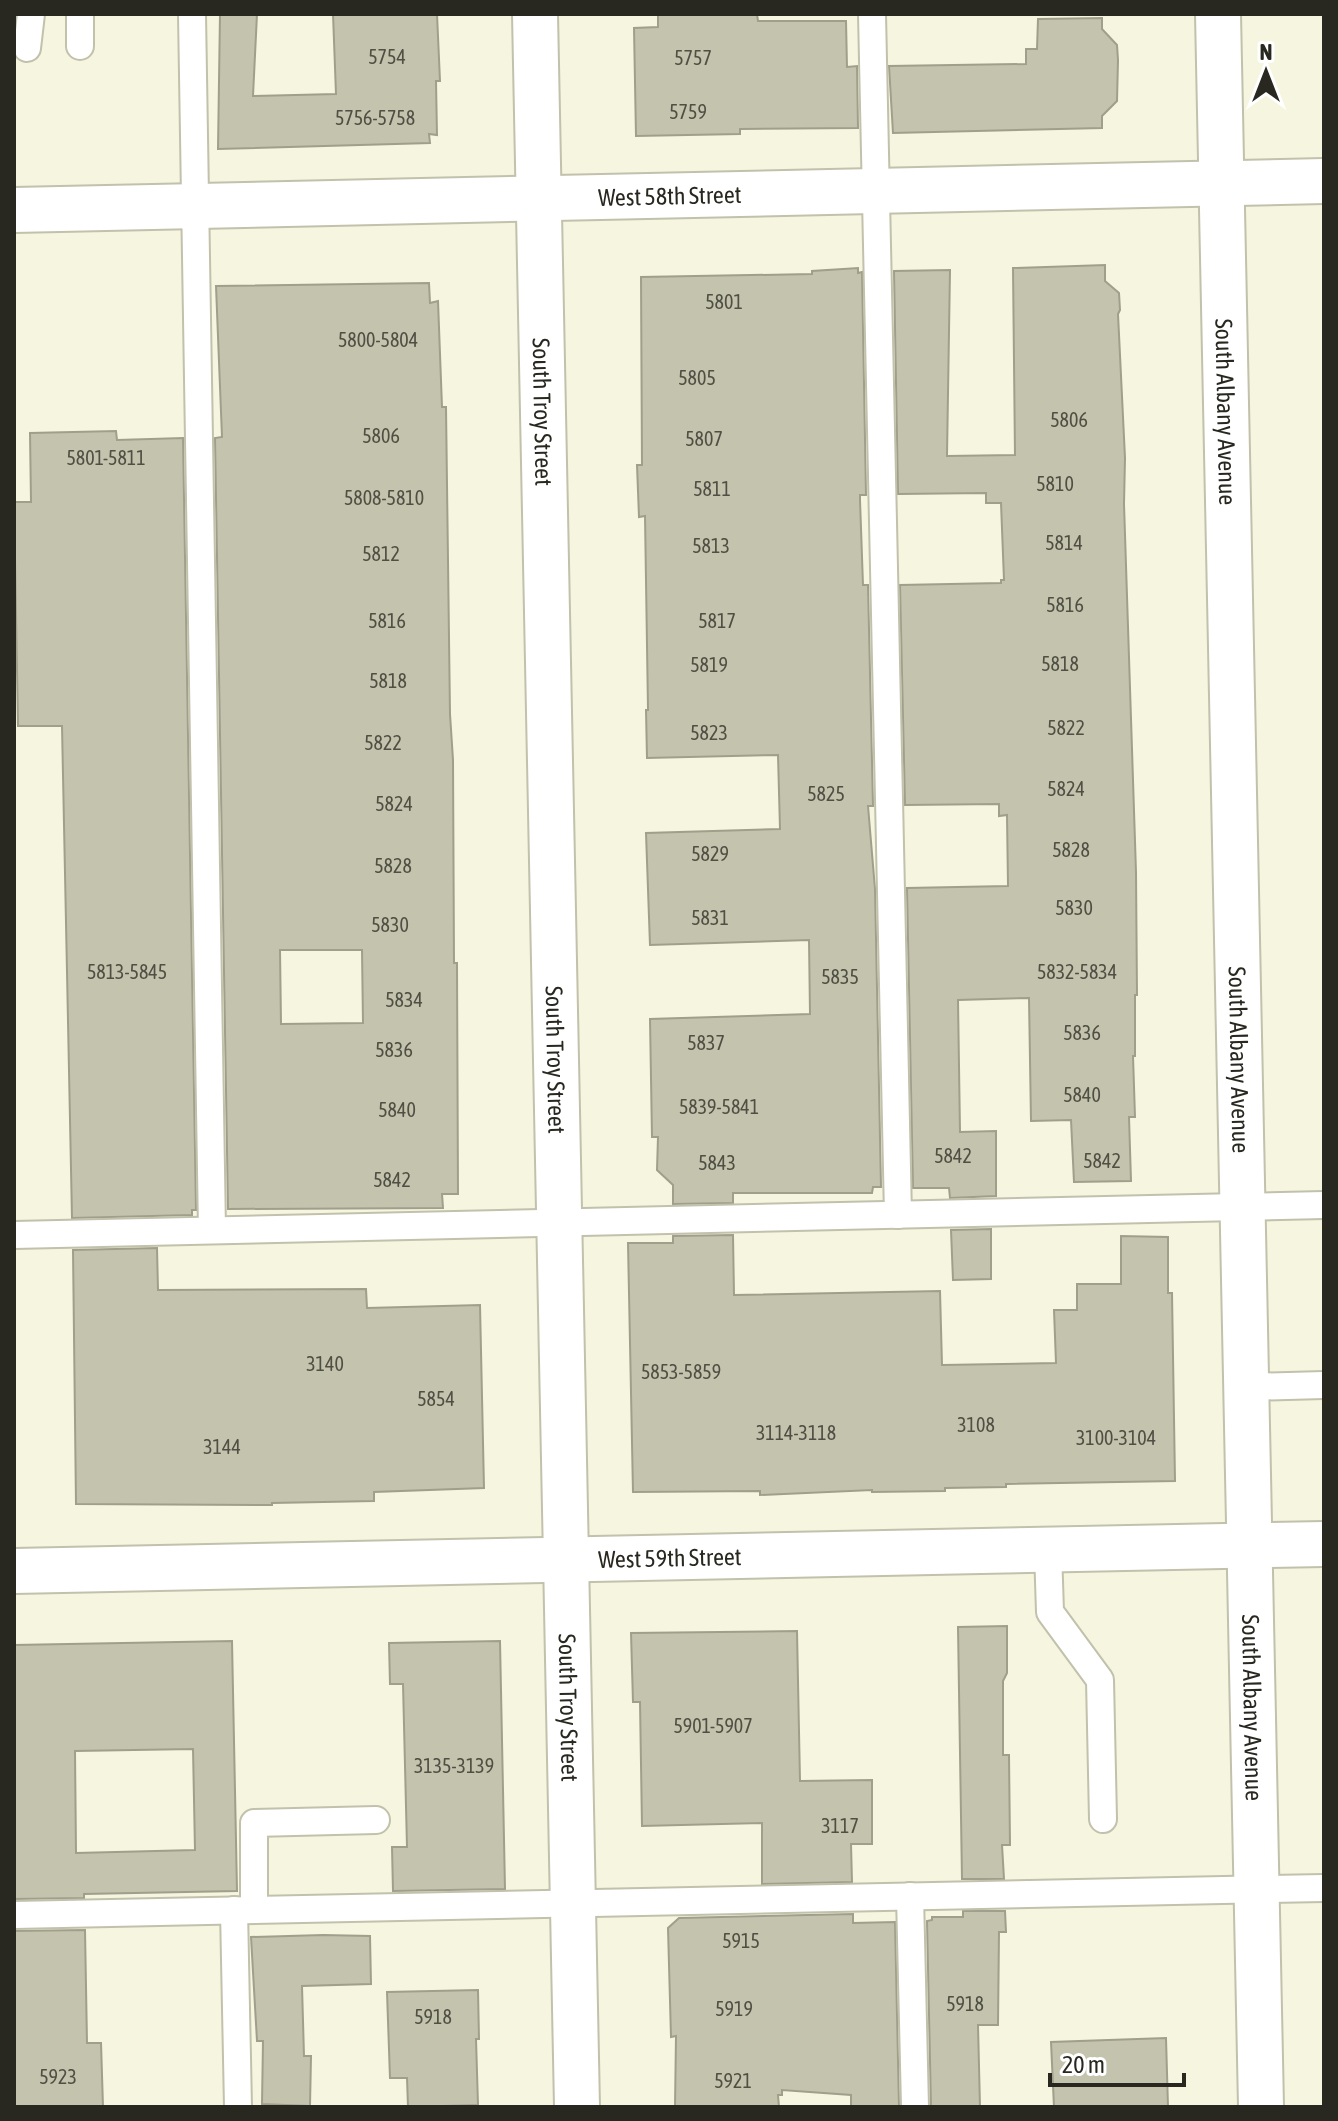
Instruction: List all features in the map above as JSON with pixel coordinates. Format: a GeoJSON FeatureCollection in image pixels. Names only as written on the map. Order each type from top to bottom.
{"type":"FeatureCollection","features":[{"type":"Feature","properties":{"kind":"street","name":"South Troy Street"},"geometry":{"type":"LineString","coordinates":[[535,14],[577,2107]]}},
{"type":"Feature","properties":{"kind":"street","name":"South Albany Avenue"},"geometry":{"type":"LineString","coordinates":[[1218,14],[1261,2107]]}},
{"type":"Feature","properties":{"kind":"street","name":"West 58th Street"},"geometry":{"type":"LineString","coordinates":[[14,210],[1324,181]]}},
{"type":"Feature","properties":{"kind":"street","name":"West 59th Street"},"geometry":{"type":"LineString","coordinates":[[14,1571],[1324,1544]]}},
{"type":"Feature","properties":{"kind":"lane"},"geometry":{"type":"LineString","coordinates":[[27,48],[31,14]]}},
{"type":"Feature","properties":{"kind":"lane"},"geometry":{"type":"LineString","coordinates":[[80,14],[80,46]]}},
{"type":"Feature","properties":{"kind":"lane"},"geometry":{"type":"LineString","coordinates":[[192,14],[212,1230]]}},
{"type":"Feature","properties":{"kind":"lane"},"geometry":{"type":"LineString","coordinates":[[872,14],[898,1215]]}},
{"type":"Feature","properties":{"kind":"lane"},"geometry":{"type":"LineString","coordinates":[[14,1235],[1324,1205]]}},
{"type":"Feature","properties":{"kind":"lane"},"geometry":{"type":"LineString","coordinates":[[1246,1387],[1324,1385]]}},
{"type":"Feature","properties":{"kind":"lane"},"geometry":{"type":"LineString","coordinates":[[1048,1550],[1050,1612],[1100,1680],[1103,1819]]}},
{"type":"Feature","properties":{"kind":"lane"},"geometry":{"type":"LineString","coordinates":[[238,2107],[244,1910],[254,1823],[376,1820]]}},
{"type":"Feature","properties":{"kind":"lane"},"geometry":{"type":"LineString","coordinates":[[14,1915],[1324,1888]]}},
{"type":"Feature","properties":{"kind":"lane"},"geometry":{"type":"LineString","coordinates":[[910,1896],[915,2107]]}},
{"type":"Feature","properties":{"kind":"building"},"geometry":{"type":"Polygon","coordinates":[[[220,14],[257,14],[253,96],[336,94],[333,14],[437,14],[440,81],[436,81],[437,135],[429,134],[430,143],[218,149],[220,14]]]}},
{"type":"Feature","properties":{"kind":"building"},"geometry":{"type":"Polygon","coordinates":[[[658,14],[757,14],[758,21],[846,21],[847,67],[857,66],[858,128],[740,129],[740,134],[636,136],[634,28],[658,27],[658,14]]]}},
{"type":"Feature","properties":{"kind":"building"},"geometry":{"type":"Polygon","coordinates":[[[1102,18],[1102,29],[1117,45],[1118,60],[1117,101],[1102,116],[1102,128],[893,133],[889,66],[1026,64],[1026,49],[1037,49],[1038,19],[1102,18]]]}},
{"type":"Feature","properties":{"kind":"building"},"geometry":{"type":"Polygon","coordinates":[[[1105,265],[1105,281],[1119,293],[1125,458],[1136,872],[1135,1117],[1129,1117],[1131,1181],[1074,1182],[1071,1120],[1031,1121],[1029,998],[958,1000],[960,1132],[996,1131],[996,1196],[950,1198],[949,1188],[913,1188],[907,888],[1008,886],[1007,815],[999,816],[999,804],[905,805],[900,585],[1001,583],[1004,580],[1001,503],[986,503],[986,493],[898,494],[894,271],[950,270],[947,456],[1015,455],[1013,268],[1105,265]]]}},
{"type":"Feature","properties":{"kind":"building"},"geometry":{"type":"Polygon","coordinates":[[[858,268],[858,273],[862,272],[866,495],[860,495],[860,500],[863,585],[868,585],[873,806],[868,806],[875,889],[881,1187],[873,1187],[872,1193],[733,1193],[733,1203],[673,1204],[673,1185],[657,1170],[658,1137],[652,1137],[650,1019],[810,1014],[809,940],[650,945],[646,833],[780,829],[778,755],[647,758],[645,516],[639,517],[637,465],[642,465],[641,277],[812,274],[812,271],[858,268]]]}},
{"type":"Feature","properties":{"kind":"building"},"geometry":{"type":"Polygon","coordinates":[[[429,283],[430,303],[438,301],[442,407],[446,407],[454,963],[457,963],[458,1194],[442,1194],[443,1208],[228,1209],[215,438],[222,437],[216,286],[429,283]],[[280,950],[281,1024],[363,1023],[362,950],[280,950]]]}},
{"type":"Feature","properties":{"kind":"building"},"geometry":{"type":"Polygon","coordinates":[[[116,431],[117,440],[183,438],[196,1210],[192,1210],[192,1215],[72,1218],[62,726],[18,726],[14,502],[31,502],[30,433],[116,431]]]}},
{"type":"Feature","properties":{"kind":"building"},"geometry":{"type":"Polygon","coordinates":[[[991,1229],[991,1279],[953,1280],[951,1230],[991,1229]]]}},
{"type":"Feature","properties":{"kind":"building"},"geometry":{"type":"Polygon","coordinates":[[[733,1235],[734,1295],[940,1291],[942,1365],[1056,1363],[1054,1310],[1077,1310],[1077,1284],[1121,1284],[1121,1236],[1168,1237],[1175,1481],[1006,1484],[1006,1487],[945,1488],[945,1491],[872,1490],[760,1495],[760,1491],[633,1492],[628,1243],[673,1243],[673,1236],[733,1235]]]}},
{"type":"Feature","properties":{"kind":"building"},"geometry":{"type":"Polygon","coordinates":[[[157,1248],[158,1290],[366,1289],[367,1308],[480,1305],[484,1488],[374,1492],[374,1501],[272,1505],[76,1504],[73,1250],[157,1248]]]}},
{"type":"Feature","properties":{"kind":"building"},"geometry":{"type":"Polygon","coordinates":[[[1007,1626],[1003,1755],[1009,1755],[1010,1845],[1002,1845],[1004,1879],[962,1879],[958,1627],[1007,1626]]]}},
{"type":"Feature","properties":{"kind":"building"},"geometry":{"type":"Polygon","coordinates":[[[797,1631],[800,1781],[872,1780],[872,1844],[851,1844],[852,1882],[762,1884],[762,1823],[642,1826],[640,1702],[633,1702],[631,1633],[797,1631]]]}},
{"type":"Feature","properties":{"kind":"building"},"geometry":{"type":"Polygon","coordinates":[[[232,1641],[237,1891],[84,1894],[84,1898],[14,1899],[14,1645],[232,1641]],[[193,1749],[75,1751],[76,1853],[195,1850],[193,1749]]]}},
{"type":"Feature","properties":{"kind":"building"},"geometry":{"type":"Polygon","coordinates":[[[500,1641],[505,1889],[393,1891],[392,1847],[407,1847],[403,1684],[390,1684],[389,1643],[500,1641]]]}},
{"type":"Feature","properties":{"kind":"building"},"geometry":{"type":"Polygon","coordinates":[[[963,1911],[1005,1911],[1006,1932],[999,1932],[998,2025],[978,2025],[980,2107],[931,2107],[927,1921],[932,1917],[963,1917],[963,1911]]]}},
{"type":"Feature","properties":{"kind":"building"},"geometry":{"type":"Polygon","coordinates":[[[853,1914],[853,1923],[895,1922],[899,2107],[851,2107],[851,2095],[782,2090],[782,2095],[778,2095],[779,2107],[675,2107],[676,2036],[671,2037],[668,1928],[679,1918],[853,1914]]]}},
{"type":"Feature","properties":{"kind":"building"},"geometry":{"type":"Polygon","coordinates":[[[85,1930],[87,2043],[101,2043],[103,2107],[14,2107],[14,1931],[85,1930]]]}},
{"type":"Feature","properties":{"kind":"building"},"geometry":{"type":"Polygon","coordinates":[[[370,1936],[371,1984],[302,1986],[304,2056],[311,2056],[310,2106],[262,2104],[263,2041],[257,2041],[251,1937],[370,1936]]]}},
{"type":"Feature","properties":{"kind":"building"},"geometry":{"type":"Polygon","coordinates":[[[478,1990],[478,2105],[408,2107],[407,2078],[390,2078],[387,1992],[478,1990]]]}},
{"type":"Feature","properties":{"kind":"building"},"geometry":{"type":"Polygon","coordinates":[[[1166,2038],[1168,2107],[1054,2107],[1051,2042],[1166,2038]]]}}]}
